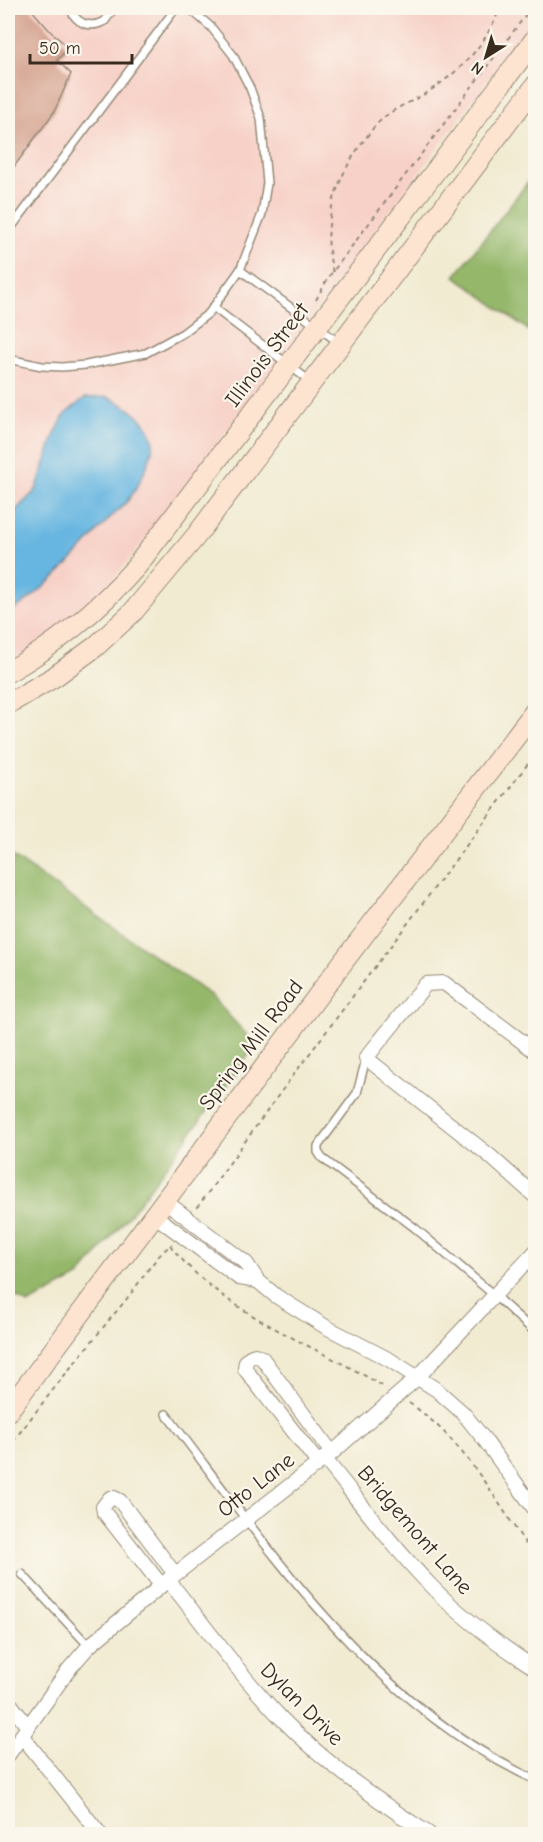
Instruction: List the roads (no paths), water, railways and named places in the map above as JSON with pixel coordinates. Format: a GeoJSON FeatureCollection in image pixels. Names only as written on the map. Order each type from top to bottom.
{"type":"FeatureCollection","features":[{"type":"Feature","properties":{"kind":"street","name":"Illinois Street"},"geometry":{"type":"LineString","coordinates":[[8,672],[64,635],[120,585],[151,548],[289,365],[311,322],[536,38]]}},
{"type":"Feature","properties":{"kind":"street"},"geometry":{"type":"LineString","coordinates":[[8,704],[62,671],[95,647],[132,613],[196,536],[536,85]]}},
{"type":"Feature","properties":{"kind":"street","name":"Spring Mill Road"},"geometry":{"type":"LineString","coordinates":[[11,1399],[159,1208],[536,710]]}},
{"type":"Feature","properties":{"kind":"street"},"geometry":{"type":"LineString","coordinates":[[536,1052],[444,983],[426,984],[366,1058],[490,1156],[536,1197]]}},
{"type":"Feature","properties":{"kind":"street"},"geometry":{"type":"LineString","coordinates":[[159,1208],[191,1222],[246,1263],[258,1281],[276,1296],[326,1327],[390,1360],[437,1390],[463,1413],[536,1511]]}},
{"type":"Feature","properties":{"kind":"street"},"geometry":{"type":"LineString","coordinates":[[159,1208],[176,1241],[238,1278],[258,1281]]}},
{"type":"Feature","properties":{"kind":"street","name":"Otto Lane"},"geometry":{"type":"LineString","coordinates":[[16,1740],[89,1646],[168,1580],[325,1458],[417,1378],[536,1251]]}},
{"type":"Feature","properties":{"kind":"street","name":"Bridgemont Lane"},"geometry":{"type":"LineString","coordinates":[[325,1458],[312,1426],[262,1358],[255,1354],[249,1356],[245,1369],[290,1427],[325,1458],[391,1542],[432,1587],[487,1635],[536,1669]]}},
{"type":"Feature","properties":{"kind":"street","name":"Dylan Drive"},"geometry":{"type":"LineString","coordinates":[[168,1580],[149,1541],[120,1501],[110,1498],[104,1507],[104,1512],[111,1521],[127,1541],[168,1580],[254,1687],[283,1719],[317,1752],[366,1792],[429,1834]]}},
{"type":"Feature","properties":{"kind":"street"},"geometry":{"type":"LineString","coordinates":[[8,1701],[16,1740],[100,1834]]}},
{"type":"Feature","properties":{"kind":"lane"},"geometry":{"type":"LineString","coordinates":[[70,8],[78,21],[92,26],[105,21],[114,8]]}},
{"type":"Feature","properties":{"kind":"lane"},"geometry":{"type":"LineString","coordinates":[[8,231],[176,8]]}},
{"type":"Feature","properties":{"kind":"lane"},"geometry":{"type":"LineString","coordinates":[[8,359],[42,366],[62,367],[86,365],[146,353],[183,333],[209,313],[240,270],[262,214],[267,183],[261,118],[250,88],[233,55],[211,27],[189,8]]}},
{"type":"Feature","properties":{"kind":"lane"},"geometry":{"type":"LineString","coordinates":[[240,270],[340,344]]}},
{"type":"Feature","properties":{"kind":"lane"},"geometry":{"type":"LineString","coordinates":[[213,307],[311,382]]}},
{"type":"Feature","properties":{"kind":"lane"},"geometry":{"type":"LineString","coordinates":[[366,1058],[357,1093],[318,1146],[318,1152],[322,1158],[415,1228],[536,1334]]}},
{"type":"Feature","properties":{"kind":"lane"},"geometry":{"type":"LineString","coordinates":[[259,1387],[281,1384]]}},
{"type":"Feature","properties":{"kind":"lane"},"geometry":{"type":"LineString","coordinates":[[166,1414],[293,1580],[346,1640],[403,1695],[501,1764],[536,1780]]}},
{"type":"Feature","properties":{"kind":"lane"},"geometry":{"type":"LineString","coordinates":[[290,1427],[312,1426]]}},
{"type":"Feature","properties":{"kind":"lane"},"geometry":{"type":"LineString","coordinates":[[111,1521],[133,1519]]}},
{"type":"Feature","properties":{"kind":"lane"},"geometry":{"type":"LineString","coordinates":[[127,1541],[149,1541]]}},
{"type":"Feature","properties":{"kind":"lane"},"geometry":{"type":"LineString","coordinates":[[22,1574],[89,1646]]}},
{"type":"Feature","properties":{"kind":"water"},"geometry":{"type":"Polygon","coordinates":[[[108,397],[135,414],[151,432],[153,446],[145,471],[127,502],[111,516],[74,558],[23,604],[8,613],[8,518],[36,490],[54,436],[65,414],[85,398],[108,397]]]}}]}
